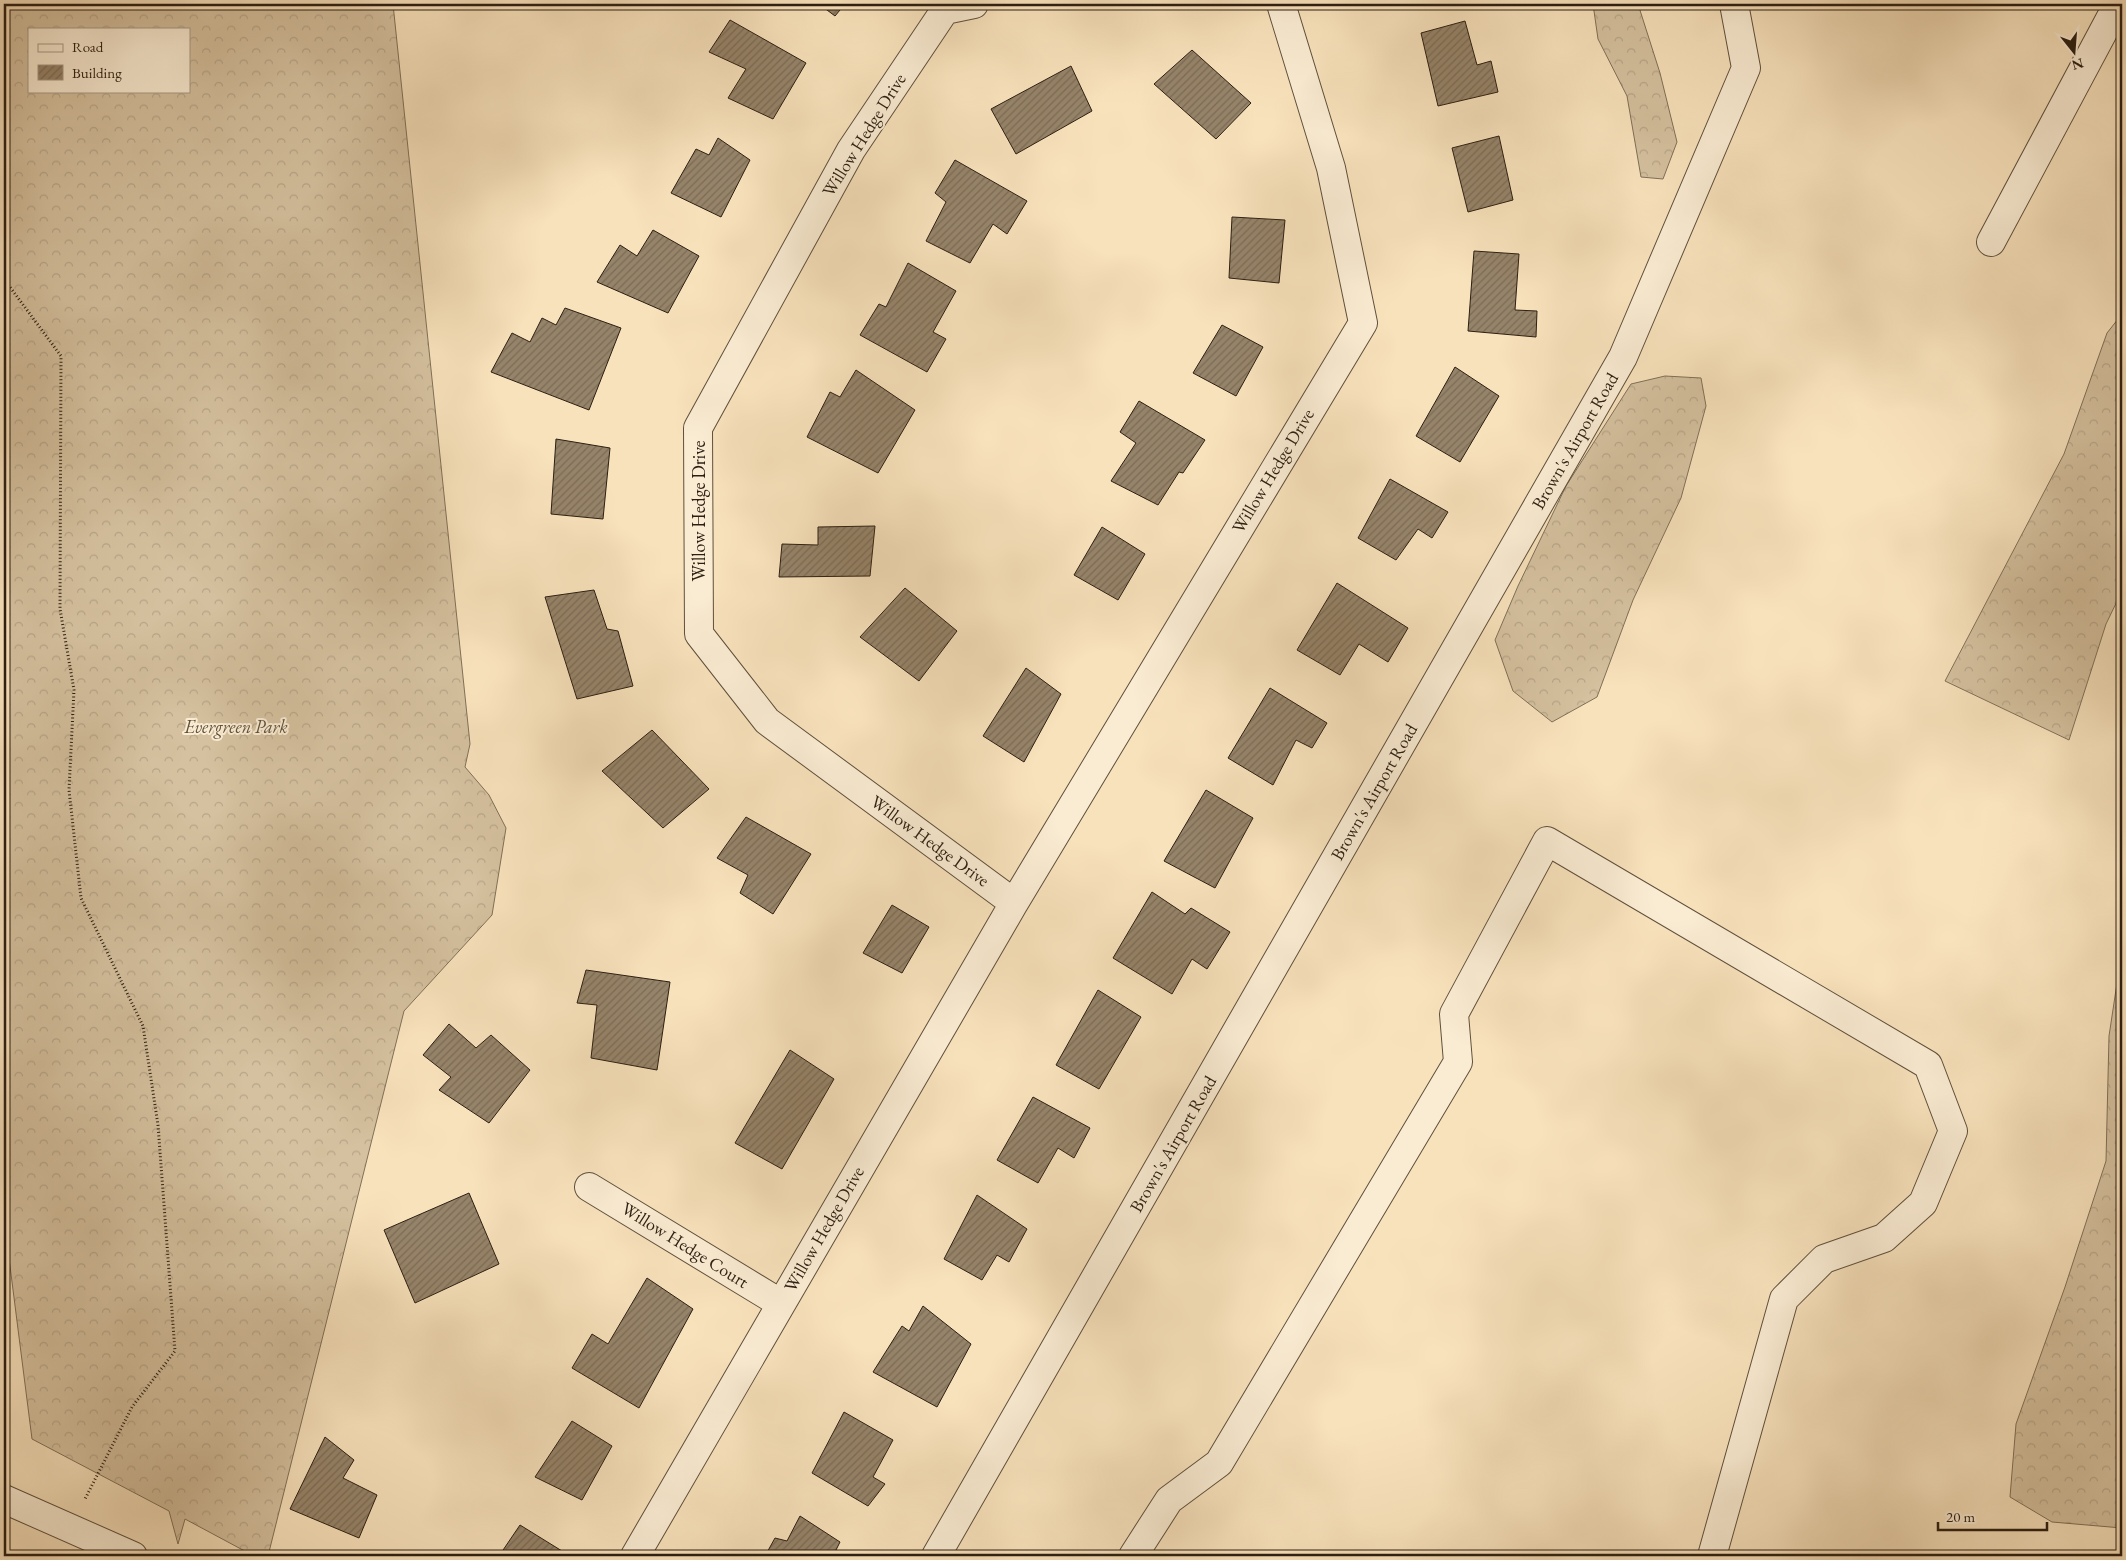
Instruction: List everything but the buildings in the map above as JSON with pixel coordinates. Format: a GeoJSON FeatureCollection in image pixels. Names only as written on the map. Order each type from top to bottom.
{"type":"FeatureCollection","features":[{"type":"Feature","properties":{"kind":"street","name":"Willow Hedge Drive"},"geometry":{"type":"LineString","coordinates":[[974,4],[945,10],[851,150],[698,428],[699,634],[767,721],[1014,902]]}},
{"type":"Feature","properties":{"kind":"street","name":"Willow Hedge Drive"},"geometry":{"type":"LineString","coordinates":[[636,1556],[1014,902],[1363,323],[1331,168],[1281,4]]}},
{"type":"Feature","properties":{"kind":"street","name":"Brown's Airport Road"},"geometry":{"type":"LineString","coordinates":[[936,1556],[1623,357],[1746,68],[1734,4]]}},
{"type":"Feature","properties":{"kind":"street"},"geometry":{"type":"LineString","coordinates":[[1991,242],[2118,4]]}},
{"type":"Feature","properties":{"kind":"street"},"geometry":{"type":"LineString","coordinates":[[1133,1556],[1169,1500],[1219,1463],[1458,1062],[1454,1014],[1547,841],[1928,1065],[1953,1131],[1923,1203],[1884,1238],[1824,1259],[1784,1299],[1712,1556]]}},
{"type":"Feature","properties":{"kind":"street","name":"Willow Hedge Court"},"geometry":{"type":"LineString","coordinates":[[589,1187],[780,1304]]}},
{"type":"Feature","properties":{"kind":"street"},"geometry":{"type":"LineString","coordinates":[[4,1499],[133,1556]]}},
{"type":"Feature","properties":{"kind":"path"},"geometry":{"type":"LineString","coordinates":[[4,279],[61,356],[60,609],[74,690],[69,790],[80,898],[143,1026],[158,1125],[175,1351],[132,1407],[70,1529]]}},
{"type":"Feature","properties":{"kind":"green space","name":"Evergreen Park"},"geometry":{"type":"Polygon","coordinates":[[[4,4],[393,4],[470,744],[465,767],[489,795],[506,828],[492,915],[404,1011],[268,1556],[254,1556],[185,1519],[178,1544],[169,1511],[32,1439],[4,1219],[4,4]]]}},
{"type":"Feature","properties":{"kind":"green space"},"geometry":{"type":"Polygon","coordinates":[[[1593,4],[1638,4],[1660,73],[1677,142],[1663,179],[1641,177],[1627,96],[1598,39],[1593,4]]]}},
{"type":"Feature","properties":{"kind":"green space"},"geometry":{"type":"Polygon","coordinates":[[[2122,314],[2122,591],[2106,624],[2069,740],[1945,681],[2064,454],[2107,333],[2122,314]]]}},
{"type":"Feature","properties":{"kind":"green space"},"geometry":{"type":"Polygon","coordinates":[[[1665,376],[1701,378],[1706,406],[1681,498],[1633,600],[1597,697],[1552,722],[1513,691],[1495,640],[1518,586],[1566,486],[1631,384],[1665,376]]]}},
{"type":"Feature","properties":{"kind":"green space"},"geometry":{"type":"Polygon","coordinates":[[[2122,950],[2122,1528],[2052,1522],[2010,1497],[2016,1424],[2065,1287],[2106,1161],[2109,1036],[2122,950]]]}}]}
